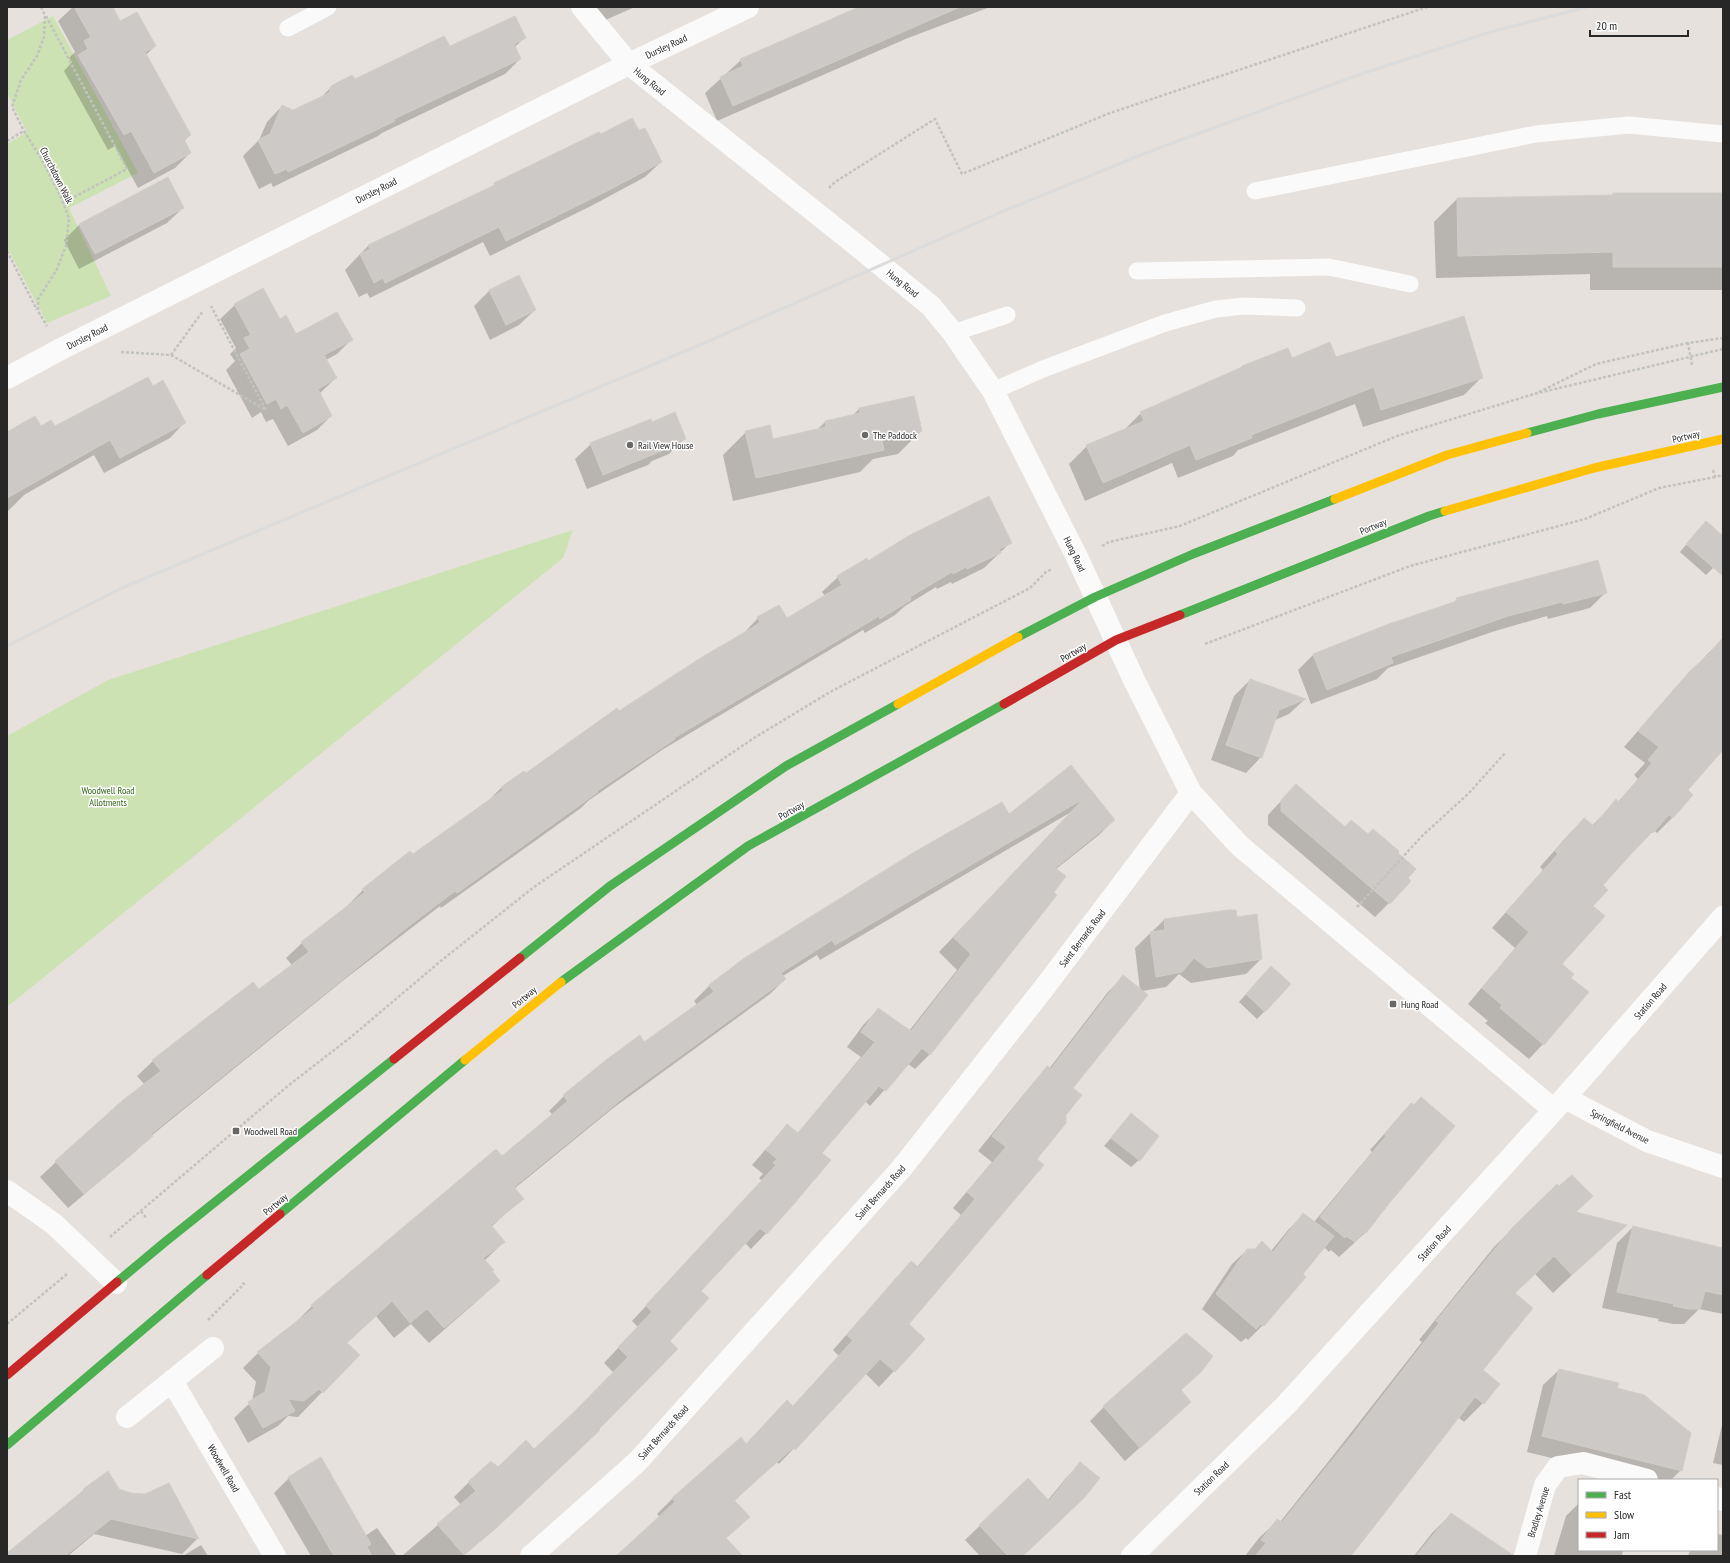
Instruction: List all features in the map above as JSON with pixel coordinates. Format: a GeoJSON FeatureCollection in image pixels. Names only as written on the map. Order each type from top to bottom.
{"type":"FeatureCollection","features":[{"type":"Feature","properties":{"kind":"highway"},"geometry":{"type":"LineString","coordinates":[[7,1375],[165,1242],[610,886],[786,766],[1013,639],[1095,597],[1193,554],[1447,455],[1598,414],[1723,387]]}},
{"type":"Feature","properties":{"kind":"highway","name":"Portway"},"geometry":{"type":"LineString","coordinates":[[7,1445],[225,1260],[546,993],[748,846],[1116,640],[1429,516],[1594,468],[1723,439]]}},
{"type":"Feature","properties":{"kind":"street","name":"Hung Road"},"geometry":{"type":"LineString","coordinates":[[582,7],[629,64],[931,306],[953,333],[993,392],[1072,546],[1095,597],[1191,793],[1240,846],[1338,928],[1559,1104]]}},
{"type":"Feature","properties":{"kind":"street","name":"Dursley Road"},"geometry":{"type":"LineString","coordinates":[[7,378],[61,349],[629,64],[748,7]]}},
{"type":"Feature","properties":{"kind":"street","name":"Saint Bernards Road"},"geometry":{"type":"LineString","coordinates":[[531,1556],[637,1462],[901,1169],[1044,988],[1191,793]]}},
{"type":"Feature","properties":{"kind":"street","name":"Station Road"},"geometry":{"type":"LineString","coordinates":[[1132,1556],[1285,1406],[1559,1104],[1723,917]]}},
{"type":"Feature","properties":{"kind":"street","name":"Springfield Avenue"},"geometry":{"type":"LineString","coordinates":[[1559,1104],[1647,1141],[1723,1167]]}},
{"type":"Feature","properties":{"kind":"street"},"geometry":{"type":"LineString","coordinates":[[7,1191],[54,1224],[116,1283]]}},
{"type":"Feature","properties":{"kind":"street"},"geometry":{"type":"LineString","coordinates":[[127,1417],[213,1348]]}},
{"type":"Feature","properties":{"kind":"street","name":"Woodwell Road"},"geometry":{"type":"LineString","coordinates":[[172,1381],[275,1556]]}},
{"type":"Feature","properties":{"kind":"street","name":"Bradley Avenue"},"geometry":{"type":"LineString","coordinates":[[1525,1556],[1545,1485],[1558,1467],[1583,1463],[1643,1479]]}},
{"type":"Feature","properties":{"kind":"lane"},"geometry":{"type":"LineString","coordinates":[[288,28],[328,7]]}},
{"type":"Feature","properties":{"kind":"lane"},"geometry":{"type":"LineString","coordinates":[[1255,191],[1536,134],[1629,125],[1723,134]]}},
{"type":"Feature","properties":{"kind":"lane"},"geometry":{"type":"LineString","coordinates":[[1137,271],[1330,267],[1410,284]]}},
{"type":"Feature","properties":{"kind":"lane"},"geometry":{"type":"LineString","coordinates":[[993,392],[1043,369],[1165,323],[1216,309],[1244,306],[1297,308]]}},
{"type":"Feature","properties":{"kind":"lane"},"geometry":{"type":"LineString","coordinates":[[953,333],[1006,315]]}},
{"type":"Feature","properties":{"kind":"path","name":"Churchdown Walk"},"geometry":{"type":"LineString","coordinates":[[38,311],[38,299],[56,271],[66,246],[69,218],[42,160],[24,131],[12,106],[21,80],[36,56],[44,37],[45,15],[41,7]]}},
{"type":"Feature","properties":{"kind":"path"},"geometry":{"type":"LineString","coordinates":[[808,207],[835,182],[935,119],[962,174],[1110,113],[1427,7]]}},
{"type":"Feature","properties":{"kind":"path"},"geometry":{"type":"LineString","coordinates":[[45,15],[127,169],[63,203]]}},
{"type":"Feature","properties":{"kind":"path"},"geometry":{"type":"LineString","coordinates":[[7,141],[24,131]]}},
{"type":"Feature","properties":{"kind":"path"},"geometry":{"type":"LineString","coordinates":[[7,251],[38,311],[61,349]]}},
{"type":"Feature","properties":{"kind":"path"},"geometry":{"type":"LineString","coordinates":[[171,355],[266,410],[209,302]]}},
{"type":"Feature","properties":{"kind":"path"},"geometry":{"type":"LineString","coordinates":[[1534,394],[1596,364],[1688,343]]}},
{"type":"Feature","properties":{"kind":"path"},"geometry":{"type":"LineString","coordinates":[[1205,644],[1410,566],[1585,519],[1659,488],[1715,477]]}},
{"type":"Feature","properties":{"kind":"path"},"geometry":{"type":"LineString","coordinates":[[1338,928],[1422,836],[1469,794],[1505,753]]}},
{"type":"Feature","properties":{"kind":"path"},"geometry":{"type":"LineString","coordinates":[[213,1348],[198,1330],[244,1284],[225,1260]]}},
{"type":"Feature","properties":{"kind":"green space"},"geometry":{"type":"Polygon","coordinates":[[[53,16],[138,173],[69,208],[111,296],[47,323],[7,247],[7,144],[27,132],[7,93],[7,40],[53,16]]]}},
{"type":"Feature","properties":{"kind":"green space","name":"Woodwell Road Allotments"},"geometry":{"type":"Polygon","coordinates":[[[573,530],[563,558],[7,1007],[7,736],[108,680],[573,530]]]}},
{"type":"Feature","properties":{"kind":"building"},"geometry":{"type":"Polygon","coordinates":[[[74,7],[113,7],[120,21],[137,12],[156,46],[145,52],[191,135],[184,139],[191,153],[154,173],[131,131],[124,135],[78,55],[88,49],[84,41],[91,37],[74,7]]]}},
{"type":"Feature","properties":{"kind":"building"},"geometry":{"type":"Polygon","coordinates":[[[859,7],[960,7],[733,106],[720,77],[743,66],[740,59],[859,7]]]}},
{"type":"Feature","properties":{"kind":"building"},"geometry":{"type":"Polygon","coordinates":[[[515,16],[526,38],[514,44],[521,59],[394,119],[395,121],[288,172],[287,169],[275,174],[258,140],[270,134],[282,105],[293,110],[329,93],[331,86],[352,75],[355,79],[444,36],[450,46],[515,16]]]}},
{"type":"Feature","properties":{"kind":"building"},"geometry":{"type":"Polygon","coordinates":[[[632,118],[639,130],[645,128],[662,162],[506,241],[499,227],[385,283],[383,278],[374,283],[360,254],[370,249],[368,245],[495,185],[494,183],[599,132],[601,134],[632,118]]]}},
{"type":"Feature","properties":{"kind":"building"},"geometry":{"type":"Polygon","coordinates":[[[168,177],[184,208],[95,254],[79,224],[168,177]]]}},
{"type":"Feature","properties":{"kind":"building"},"geometry":{"type":"Polygon","coordinates":[[[1613,193],[1723,193],[1723,267],[1613,267],[1613,252],[1458,256],[1457,198],[1613,195],[1613,193]]]}},
{"type":"Feature","properties":{"kind":"building"},"geometry":{"type":"Polygon","coordinates":[[[519,275],[536,310],[506,325],[489,290],[519,275]]]}},
{"type":"Feature","properties":{"kind":"building"},"geometry":{"type":"Polygon","coordinates":[[[263,288],[280,319],[286,315],[296,334],[337,312],[353,340],[324,355],[337,378],[318,389],[332,416],[303,433],[287,405],[281,409],[276,399],[267,404],[240,354],[250,349],[244,338],[251,335],[234,304],[263,288]]]}},
{"type":"Feature","properties":{"kind":"building"},"geometry":{"type":"Polygon","coordinates":[[[1464,316],[1483,378],[1381,410],[1374,387],[1251,435],[1252,438],[1196,460],[1190,445],[1103,483],[1086,445],[1144,421],[1140,412],[1242,366],[1288,348],[1292,358],[1330,342],[1336,357],[1464,316]]]}},
{"type":"Feature","properties":{"kind":"building"},"geometry":{"type":"Polygon","coordinates":[[[148,377],[153,386],[163,380],[186,423],[120,458],[110,440],[7,498],[7,432],[35,416],[41,426],[51,420],[55,426],[148,377]]]}},
{"type":"Feature","properties":{"kind":"building","name":"The Paddock"},"geometry":{"type":"Polygon","coordinates":[[[914,396],[922,431],[882,440],[884,450],[756,478],[745,431],[770,425],[773,439],[826,427],[825,421],[860,413],[859,408],[914,396]]]}},
{"type":"Feature","properties":{"kind":"building","name":"Rail View House"},"geometry":{"type":"Polygon","coordinates":[[[675,412],[686,439],[663,448],[664,450],[603,475],[590,443],[651,419],[652,422],[675,412]]]}},
{"type":"Feature","properties":{"kind":"building"},"geometry":{"type":"Polygon","coordinates":[[[989,496],[1012,543],[999,549],[1001,553],[967,569],[966,567],[953,574],[952,572],[910,597],[911,600],[880,619],[879,616],[674,738],[675,739],[597,791],[598,792],[457,893],[455,891],[409,926],[151,1134],[153,1136],[84,1194],[55,1161],[123,1100],[161,1071],[152,1060],[253,982],[259,989],[309,952],[301,942],[365,892],[362,889],[410,851],[413,854],[503,790],[501,787],[524,771],[526,773],[617,708],[619,711],[699,659],[755,626],[760,622],[757,617],[779,605],[787,618],[842,585],[837,576],[867,558],[868,561],[910,535],[989,496]]]}},
{"type":"Feature","properties":{"kind":"building"},"geometry":{"type":"Polygon","coordinates":[[[1706,521],[1723,536],[1723,576],[1686,544],[1706,521]]]}},
{"type":"Feature","properties":{"kind":"building"},"geometry":{"type":"Polygon","coordinates":[[[1598,560],[1607,593],[1563,604],[1562,602],[1508,616],[1391,657],[1393,663],[1327,690],[1313,654],[1386,625],[1457,601],[1456,598],[1598,560]]]}},
{"type":"Feature","properties":{"kind":"building"},"geometry":{"type":"Polygon","coordinates":[[[1723,638],[1723,750],[1688,790],[1693,795],[1673,818],[1669,815],[1653,833],[1652,831],[1603,885],[1608,890],[1593,906],[1605,916],[1562,964],[1574,974],[1571,978],[1589,992],[1544,1045],[1500,1008],[1502,1005],[1482,988],[1529,932],[1506,912],[1558,854],[1555,851],[1584,818],[1594,826],[1616,799],[1619,802],[1652,763],[1648,760],[1659,747],[1638,731],[1690,671],[1707,656],[1723,638]]]}},
{"type":"Feature","properties":{"kind":"building"},"geometry":{"type":"Polygon","coordinates":[[[1250,679],[1306,699],[1279,710],[1262,758],[1226,745],[1250,679]]]}},
{"type":"Feature","properties":{"kind":"building"},"geometry":{"type":"Polygon","coordinates":[[[1071,765],[1115,820],[1055,868],[1066,876],[1054,892],[1057,895],[930,1055],[922,1048],[886,1091],[879,1086],[822,1153],[831,1160],[793,1205],[767,1234],[760,1228],[701,1291],[709,1298],[670,1341],[678,1349],[599,1429],[600,1430],[510,1515],[464,1555],[437,1524],[476,1491],[468,1482],[491,1461],[498,1467],[526,1440],[534,1449],[574,1412],[628,1357],[618,1347],[652,1312],[646,1305],[776,1165],[773,1163],[777,1159],[766,1150],[787,1124],[798,1133],[875,1042],[861,1032],[878,1008],[911,1031],[971,954],[953,937],[1083,799],[835,945],[832,940],[781,973],[786,979],[628,1094],[514,1187],[524,1199],[491,1225],[505,1242],[483,1258],[494,1270],[492,1271],[500,1281],[444,1328],[427,1309],[410,1323],[392,1301],[347,1343],[360,1355],[323,1393],[319,1389],[304,1401],[288,1399],[295,1411],[263,1428],[248,1402],[265,1392],[271,1367],[257,1352],[314,1308],[311,1305],[496,1149],[502,1156],[568,1101],[563,1095],[640,1035],[644,1042],[714,992],[709,985],[743,959],[911,854],[1002,802],[1009,814],[1071,765]]]}},
{"type":"Feature","properties":{"kind":"building"},"geometry":{"type":"Polygon","coordinates":[[[1296,784],[1345,827],[1351,820],[1368,834],[1373,829],[1399,851],[1398,853],[1416,869],[1408,878],[1411,881],[1390,904],[1281,811],[1281,800],[1296,784]]]}},
{"type":"Feature","properties":{"kind":"building"},"geometry":{"type":"Polygon","coordinates":[[[1236,910],[1237,917],[1257,914],[1262,959],[1207,968],[1194,958],[1182,972],[1156,977],[1150,932],[1165,930],[1164,919],[1236,910]]]}},
{"type":"Feature","properties":{"kind":"building"},"geometry":{"type":"Polygon","coordinates":[[[1271,966],[1291,984],[1265,1012],[1246,994],[1271,966]]]}},
{"type":"Feature","properties":{"kind":"building"},"geometry":{"type":"Polygon","coordinates":[[[1123,975],[1148,995],[1073,1088],[1082,1095],[1066,1115],[1066,1123],[1037,1159],[1044,1165],[909,1324],[925,1339],[895,1372],[880,1359],[795,1450],[793,1448],[734,1500],[750,1517],[726,1538],[743,1556],[616,1556],[675,1502],[672,1498],[741,1437],[746,1444],[787,1400],[793,1406],[853,1340],[847,1335],[911,1261],[918,1267],[975,1199],[967,1192],[1006,1147],[992,1136],[1047,1066],[1051,1069],[1123,975]]]}},
{"type":"Feature","properties":{"kind":"building"},"geometry":{"type":"Polygon","coordinates":[[[1421,1097],[1455,1126],[1391,1201],[1366,1233],[1364,1232],[1355,1242],[1346,1236],[1345,1238],[1320,1217],[1386,1136],[1384,1134],[1411,1103],[1414,1105],[1421,1097]]]}},
{"type":"Feature","properties":{"kind":"building"},"geometry":{"type":"Polygon","coordinates":[[[1131,1113],[1159,1136],[1140,1161],[1111,1138],[1131,1113]]]}},
{"type":"Feature","properties":{"kind":"building"},"geometry":{"type":"Polygon","coordinates":[[[1572,1175],[1593,1196],[1576,1212],[1627,1225],[1572,1275],[1554,1256],[1515,1293],[1533,1308],[1483,1370],[1500,1384],[1484,1404],[1475,1397],[1351,1556],[1255,1556],[1266,1543],[1261,1540],[1277,1519],[1282,1522],[1350,1438],[1439,1323],[1436,1321],[1512,1228],[1557,1184],[1559,1186],[1572,1175]]]}},
{"type":"Feature","properties":{"kind":"building"},"geometry":{"type":"Polygon","coordinates":[[[1303,1213],[1334,1236],[1303,1274],[1306,1277],[1264,1326],[1261,1324],[1256,1329],[1216,1294],[1247,1249],[1255,1249],[1262,1241],[1273,1252],[1303,1213]]]}},
{"type":"Feature","properties":{"kind":"building"},"geometry":{"type":"Polygon","coordinates":[[[1633,1226],[1723,1248],[1723,1295],[1705,1291],[1700,1309],[1689,1309],[1673,1306],[1674,1304],[1617,1292],[1633,1226]]]}},
{"type":"Feature","properties":{"kind":"building"},"geometry":{"type":"Polygon","coordinates":[[[1186,1333],[1213,1356],[1201,1372],[1181,1390],[1191,1402],[1140,1448],[1103,1406],[1186,1333]]]}},
{"type":"Feature","properties":{"kind":"building"},"geometry":{"type":"Polygon","coordinates":[[[1559,1369],[1619,1383],[1617,1388],[1644,1395],[1691,1433],[1682,1471],[1542,1436],[1559,1369]]]}},
{"type":"Feature","properties":{"kind":"building"},"geometry":{"type":"Polygon","coordinates":[[[321,1457],[371,1544],[367,1547],[372,1556],[334,1556],[288,1477],[321,1457]]]}},
{"type":"Feature","properties":{"kind":"building"},"geometry":{"type":"Polygon","coordinates":[[[1080,1462],[1100,1478],[1085,1497],[1023,1556],[1008,1556],[979,1525],[1028,1478],[1049,1501],[1080,1462]]]}},
{"type":"Feature","properties":{"kind":"building"},"geometry":{"type":"Polygon","coordinates":[[[108,1471],[119,1489],[131,1493],[145,1494],[169,1483],[199,1539],[111,1519],[65,1556],[7,1556],[7,1553],[84,1490],[83,1489],[108,1471]]]}},
{"type":"Feature","properties":{"kind":"building"},"geometry":{"type":"Polygon","coordinates":[[[1451,1513],[1513,1555],[1513,1556],[1416,1556],[1451,1513]]]}},
{"type":"Feature","properties":{"kind":"railway"},"geometry":{"type":"LineString","coordinates":[[7,646],[122,588],[702,344],[999,213],[1148,152],[1358,75],[1487,33],[1587,7]]}},
{"type":"Feature","properties":{"kind":"traffic: fast"},"geometry":{"type":"LineString","coordinates":[[1527,433],[1598,414],[1723,387]]}},
{"type":"Feature","properties":{"kind":"traffic: fast"},"geometry":{"type":"LineString","coordinates":[[1018,637],[1095,597],[1193,554],[1335,499]]}},
{"type":"Feature","properties":{"kind":"traffic: fast"},"geometry":{"type":"LineString","coordinates":[[1180,615],[1445,511]]}},
{"type":"Feature","properties":{"kind":"traffic: fast"},"geometry":{"type":"LineString","coordinates":[[520,958],[610,886],[786,766],[898,704]]}},
{"type":"Feature","properties":{"kind":"traffic: fast"},"geometry":{"type":"LineString","coordinates":[[561,982],[748,846],[1004,704]]}},
{"type":"Feature","properties":{"kind":"traffic: fast"},"geometry":{"type":"LineString","coordinates":[[117,1282],[394,1059]]}},
{"type":"Feature","properties":{"kind":"traffic: fast"},"geometry":{"type":"LineString","coordinates":[[280,1214],[465,1060]]}},
{"type":"Feature","properties":{"kind":"traffic: fast"},"geometry":{"type":"LineString","coordinates":[[7,1445],[207,1275]]}},
{"type":"Feature","properties":{"kind":"traffic: slow"},"geometry":{"type":"LineString","coordinates":[[1335,499],[1447,455],[1527,433]]}},
{"type":"Feature","properties":{"kind":"traffic: slow"},"geometry":{"type":"LineString","coordinates":[[1445,511],[1594,468],[1723,439]]}},
{"type":"Feature","properties":{"kind":"traffic: slow"},"geometry":{"type":"LineString","coordinates":[[898,704],[1018,637]]}},
{"type":"Feature","properties":{"kind":"traffic: slow"},"geometry":{"type":"LineString","coordinates":[[465,1060],[561,982]]}},
{"type":"Feature","properties":{"kind":"traffic: jam"},"geometry":{"type":"LineString","coordinates":[[1004,704],[1116,640],[1180,615]]}},
{"type":"Feature","properties":{"kind":"traffic: jam"},"geometry":{"type":"LineString","coordinates":[[394,1059],[520,958]]}},
{"type":"Feature","properties":{"kind":"traffic: jam"},"geometry":{"type":"LineString","coordinates":[[207,1275],[280,1214]]}},
{"type":"Feature","properties":{"kind":"traffic: jam"},"geometry":{"type":"LineString","coordinates":[[7,1375],[117,1282]]}},
{"type":"Feature","properties":{"kind":"place","name":"The Paddock"},"geometry":{"type":"Point","coordinates":[865,435]}},
{"type":"Feature","properties":{"kind":"place","name":"Rail View House"},"geometry":{"type":"Point","coordinates":[630,445]}},
{"type":"Feature","properties":{"kind":"place","name":"Hung Road"},"geometry":{"type":"Point","coordinates":[1393,1004]}},
{"type":"Feature","properties":{"kind":"place","name":"Woodwell Road"},"geometry":{"type":"Point","coordinates":[236,1131]}}]}
